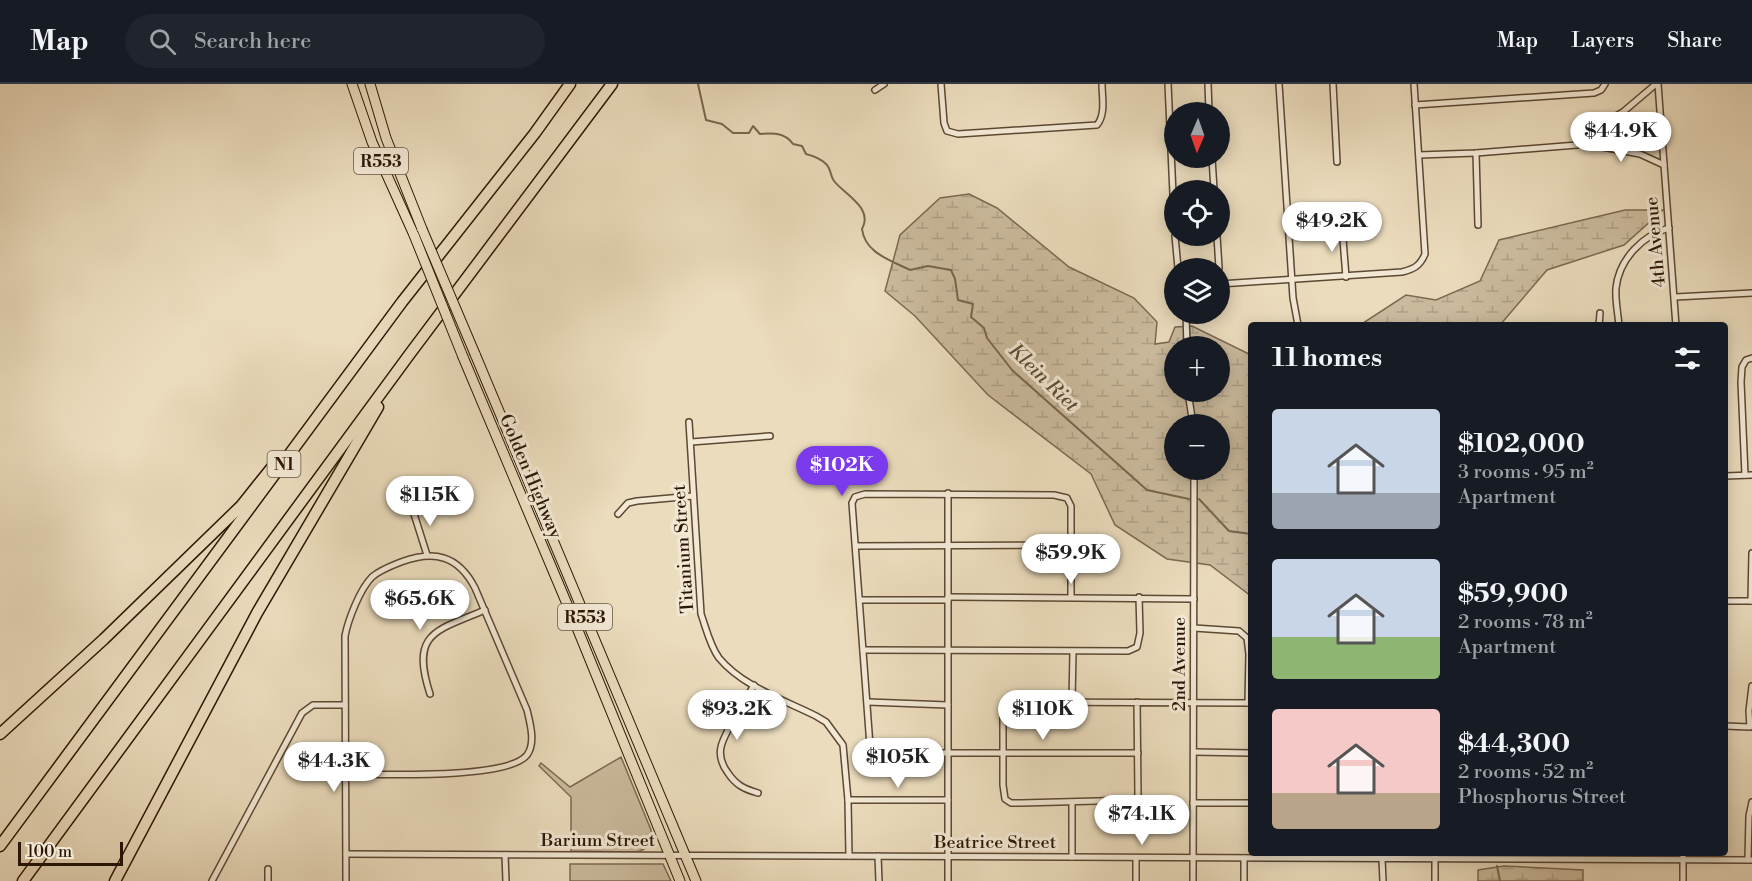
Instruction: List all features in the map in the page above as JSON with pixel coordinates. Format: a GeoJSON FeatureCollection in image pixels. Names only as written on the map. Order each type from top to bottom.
{"type":"FeatureCollection","features":[{"type":"Feature","properties":{"kind":"highway","name":"N1"},"geometry":{"type":"LineString","coordinates":[[0,846],[402,303],[535,133],[570,84]]}},
{"type":"Feature","properties":{"kind":"highway","name":"N1"},"geometry":{"type":"LineString","coordinates":[[23,881],[409,355],[612,84]]}},
{"type":"Feature","properties":{"kind":"highway"},"geometry":{"type":"LineString","coordinates":[[0,734],[104,639],[241,506],[374,342]]}},
{"type":"Feature","properties":{"kind":"highway"},"geometry":{"type":"LineString","coordinates":[[116,881],[257,613],[409,355]]}},
{"type":"Feature","properties":{"kind":"main road","name":"Golden Highway"},"geometry":{"type":"LineString","coordinates":[[352,84],[372,142],[418,232],[474,354],[696,881]]}},
{"type":"Feature","properties":{"kind":"main road","name":"Golden Highway"},"geometry":{"type":"LineString","coordinates":[[370,84],[418,232],[463,357],[680,881]]}},
{"type":"Feature","properties":{"kind":"street"},"geometry":{"type":"LineString","coordinates":[[875,90],[884,84]]}},
{"type":"Feature","properties":{"kind":"street"},"geometry":{"type":"LineString","coordinates":[[941,84],[944,123],[948,131],[958,134],[1097,125],[1101,120],[1102,84]]}},
{"type":"Feature","properties":{"kind":"street"},"geometry":{"type":"LineString","coordinates":[[1168,84],[1172,180]]}},
{"type":"Feature","properties":{"kind":"street"},"geometry":{"type":"LineString","coordinates":[[1208,84],[1209,102]]}},
{"type":"Feature","properties":{"kind":"street"},"geometry":{"type":"LineString","coordinates":[[1279,84],[1293,298],[1297,322]]}},
{"type":"Feature","properties":{"kind":"street"},"geometry":{"type":"LineString","coordinates":[[1333,84],[1337,162]]}},
{"type":"Feature","properties":{"kind":"street"},"geometry":{"type":"LineString","coordinates":[[1230,283],[1402,272],[1412,270],[1422,262],[1425,255],[1414,84]]}},
{"type":"Feature","properties":{"kind":"street"},"geometry":{"type":"LineString","coordinates":[[1415,105],[1594,93],[1601,90],[1605,84]]}},
{"type":"Feature","properties":{"kind":"street"},"geometry":{"type":"LineString","coordinates":[[1419,155],[1573,146],[1581,143],[1590,133],[1623,112],[1657,84]]}},
{"type":"Feature","properties":{"kind":"street","name":"4th Avenue"},"geometry":{"type":"LineString","coordinates":[[1657,84],[1676,322]]}},
{"type":"Feature","properties":{"kind":"street"},"geometry":{"type":"LineString","coordinates":[[1581,143],[1640,154],[1664,165]]}},
{"type":"Feature","properties":{"kind":"street"},"geometry":{"type":"LineString","coordinates":[[1476,153],[1478,225]]}},
{"type":"Feature","properties":{"kind":"street"},"geometry":{"type":"LineString","coordinates":[[1342,227],[1346,277]]}},
{"type":"Feature","properties":{"kind":"street"},"geometry":{"type":"LineString","coordinates":[[1619,322],[1617,285],[1629,255],[1647,236],[1669,228]]}},
{"type":"Feature","properties":{"kind":"street"},"geometry":{"type":"LineString","coordinates":[[1675,297],[1752,293]]}},
{"type":"Feature","properties":{"kind":"street"},"geometry":{"type":"LineString","coordinates":[[1599,322],[1600,313]]}},
{"type":"Feature","properties":{"kind":"street"},"geometry":{"type":"LineString","coordinates":[[1728,476],[1749,475],[1743,420],[1742,367],[1746,360],[1752,358]]}},
{"type":"Feature","properties":{"kind":"street"},"geometry":{"type":"LineString","coordinates":[[1743,420],[1752,419]]}},
{"type":"Feature","properties":{"kind":"street","name":"Titanium Street"},"geometry":{"type":"LineString","coordinates":[[689,422],[701,614],[710,639],[719,657],[741,677],[816,716],[826,722],[835,732],[843,745],[848,800],[849,856]]}},
{"type":"Feature","properties":{"kind":"street"},"geometry":{"type":"LineString","coordinates":[[691,442],[770,436]]}},
{"type":"Feature","properties":{"kind":"street","name":"2nd Avenue"},"geometry":{"type":"LineString","coordinates":[[1193,881],[1194,480]]}},
{"type":"Feature","properties":{"kind":"street"},"geometry":{"type":"LineString","coordinates":[[948,493],[948,881]]}},
{"type":"Feature","properties":{"kind":"street"},"geometry":{"type":"LineString","coordinates":[[1071,596],[1071,506],[1067,498],[948,493],[858,495],[855,497],[852,503],[868,702],[868,743],[872,749],[883,752],[1138,753]]}},
{"type":"Feature","properties":{"kind":"street"},"geometry":{"type":"LineString","coordinates":[[618,514],[628,503],[693,496]]}},
{"type":"Feature","properties":{"kind":"street"},"geometry":{"type":"LineString","coordinates":[[423,497],[415,507],[414,514],[427,555]]}},
{"type":"Feature","properties":{"kind":"street"},"geometry":{"type":"LineString","coordinates":[[857,546],[1071,545]]}},
{"type":"Feature","properties":{"kind":"street"},"geometry":{"type":"LineString","coordinates":[[1728,601],[1752,601],[1752,553]]}},
{"type":"Feature","properties":{"kind":"street"},"geometry":{"type":"LineString","coordinates":[[345,774],[459,773],[494,770],[521,761],[526,756],[531,742],[527,710],[469,576],[452,560],[427,555],[414,557],[381,571],[371,579],[346,626],[345,636],[345,774],[346,881]]}},
{"type":"Feature","properties":{"kind":"street"},"geometry":{"type":"LineString","coordinates":[[860,600],[1071,596],[1194,599]]}},
{"type":"Feature","properties":{"kind":"street"},"geometry":{"type":"LineString","coordinates":[[863,650],[1122,652],[1134,650],[1139,640],[1139,597]]}},
{"type":"Feature","properties":{"kind":"street"},"geometry":{"type":"LineString","coordinates":[[430,694],[424,672],[424,648],[427,640],[435,632],[485,610]]}},
{"type":"Feature","properties":{"kind":"street"},"geometry":{"type":"LineString","coordinates":[[1194,628],[1239,632],[1248,638]]}},
{"type":"Feature","properties":{"kind":"street"},"geometry":{"type":"LineString","coordinates":[[1072,701],[1073,652]]}},
{"type":"Feature","properties":{"kind":"street"},"geometry":{"type":"LineString","coordinates":[[754,685],[724,740],[721,755],[723,766],[733,781],[744,789],[758,793]]}},
{"type":"Feature","properties":{"kind":"street"},"geometry":{"type":"LineString","coordinates":[[1728,726],[1751,727],[1749,711],[1752,686]]}},
{"type":"Feature","properties":{"kind":"street"},"geometry":{"type":"LineString","coordinates":[[1137,702],[1138,795],[1135,800],[1072,803],[1008,802],[1003,794],[1004,715],[1007,704],[1072,701],[1248,703]]}},
{"type":"Feature","properties":{"kind":"street"},"geometry":{"type":"LineString","coordinates":[[868,702],[948,705]]}},
{"type":"Feature","properties":{"kind":"street"},"geometry":{"type":"LineString","coordinates":[[212,881],[302,713],[313,705],[345,705]]}},
{"type":"Feature","properties":{"kind":"street"},"geometry":{"type":"LineString","coordinates":[[1194,752],[1248,753]]}},
{"type":"Feature","properties":{"kind":"street"},"geometry":{"type":"LineString","coordinates":[[848,800],[948,800]]}},
{"type":"Feature","properties":{"kind":"street"},"geometry":{"type":"LineString","coordinates":[[1750,860],[1749,816],[1752,802]]}},
{"type":"Feature","properties":{"kind":"street"},"geometry":{"type":"LineString","coordinates":[[1072,803],[1072,857]]}},
{"type":"Feature","properties":{"kind":"street"},"geometry":{"type":"LineString","coordinates":[[1193,803],[1248,803]]}},
{"type":"Feature","properties":{"kind":"street","name":"Barium Street"},"geometry":{"type":"LineString","coordinates":[[346,855],[849,856]]}},
{"type":"Feature","properties":{"kind":"street"},"geometry":{"type":"LineString","coordinates":[[505,855],[506,881]]}},
{"type":"Feature","properties":{"kind":"street","name":"Beatrice Street"},"geometry":{"type":"LineString","coordinates":[[849,856],[1136,858],[1315,856],[1382,859],[1435,856],[1581,856],[1750,860]]}},
{"type":"Feature","properties":{"kind":"street"},"geometry":{"type":"LineString","coordinates":[[878,856],[879,881]]}},
{"type":"Feature","properties":{"kind":"street"},"geometry":{"type":"LineString","coordinates":[[1435,856],[1435,881]]}},
{"type":"Feature","properties":{"kind":"street"},"geometry":{"type":"LineString","coordinates":[[1683,857],[1683,881]]}},
{"type":"Feature","properties":{"kind":"street"},"geometry":{"type":"LineString","coordinates":[[1136,858],[1136,881]]}},
{"type":"Feature","properties":{"kind":"street"},"geometry":{"type":"LineString","coordinates":[[1244,858],[1244,881]]}},
{"type":"Feature","properties":{"kind":"street"},"geometry":{"type":"LineString","coordinates":[[1382,859],[1383,881]]}},
{"type":"Feature","properties":{"kind":"street"},"geometry":{"type":"LineString","coordinates":[[268,868],[268,881]]}},
{"type":"Feature","properties":{"kind":"green space"},"geometry":{"type":"Polygon","coordinates":[[[969,194],[997,208],[1069,267],[1134,298],[1157,322],[1155,344],[1164,343],[1164,402],[1230,402],[1230,345],[1248,354],[1248,594],[1210,565],[1167,559],[1115,525],[1091,474],[988,395],[915,316],[885,291],[900,235],[940,198],[969,194]]]}},
{"type":"Feature","properties":{"kind":"green space"},"geometry":{"type":"Polygon","coordinates":[[[1625,210],[1663,210],[1624,245],[1547,270],[1503,322],[1365,322],[1406,295],[1436,300],[1480,281],[1499,240],[1625,210]]]}},
{"type":"Feature","properties":{"kind":"green space"},"geometry":{"type":"Polygon","coordinates":[[[1192,326],[1212,336],[1171,336],[1175,327],[1192,326]]]}},
{"type":"Feature","properties":{"kind":"green space"},"geometry":{"type":"Polygon","coordinates":[[[621,757],[651,830],[649,845],[636,852],[571,851],[571,797],[539,766],[541,763],[570,787],[621,757]]]}},
{"type":"Feature","properties":{"kind":"green space"},"geometry":{"type":"Polygon","coordinates":[[[570,864],[663,864],[671,881],[570,881],[570,864]]]}},
{"type":"Feature","properties":{"kind":"green space"},"geometry":{"type":"Polygon","coordinates":[[[1504,866],[1583,870],[1583,881],[1478,881],[1478,870],[1504,866]]]}},
{"type":"Feature","properties":{"kind":"waterway","name":"Klein Riet"},"geometry":{"type":"LineString","coordinates":[[698,84],[706,120],[722,124],[733,133],[749,133],[753,126],[760,134],[782,135],[793,144],[802,146],[806,154],[824,162],[834,181],[861,208],[865,221],[862,229],[864,237],[873,250],[910,270],[928,266],[951,270],[955,279],[958,300],[973,304],[971,317],[984,328],[987,338],[1012,370],[1147,490],[1189,499]]}},
{"type":"Feature","properties":{"kind":"waterway","name":"Klein Riet"},"geometry":{"type":"LineString","coordinates":[[1199,499],[1229,531],[1248,534]]}},
{"type":"Feature","properties":{"kind":"waterway","name":"Klein Riet"},"geometry":{"type":"LineString","coordinates":[[1497,866],[1500,881]]}}]}
